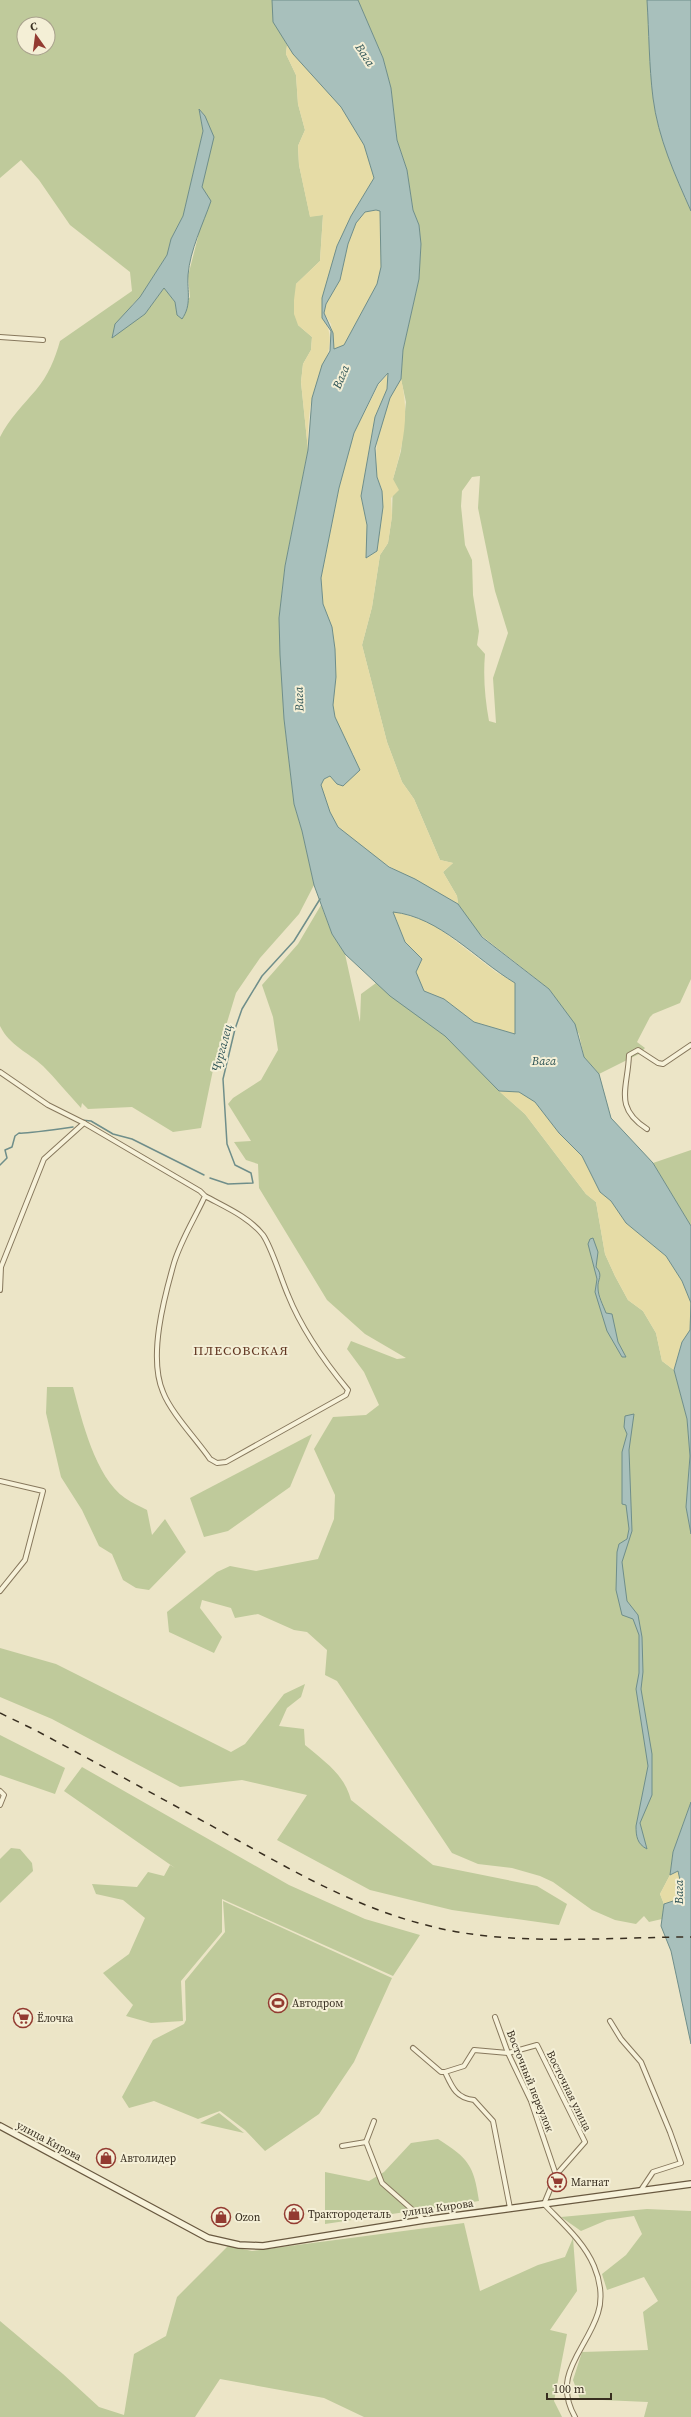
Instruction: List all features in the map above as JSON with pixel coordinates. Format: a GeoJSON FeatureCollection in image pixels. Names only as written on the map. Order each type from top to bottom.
{"type":"FeatureCollection","features":[{"type":"Feature","properties":{"kind":"main road","name":"улица Кирова"},"geometry":{"type":"LineString","coordinates":[[0,2126],[186,2227],[223,2242],[262,2246],[424,2220],[691,2184]]}},
{"type":"Feature","properties":{"kind":"street"},"geometry":{"type":"LineString","coordinates":[[0,337],[43,340]]}},
{"type":"Feature","properties":{"kind":"street"},"geometry":{"type":"LineString","coordinates":[[647,1129],[633,1120],[625,1100],[629,1055],[638,1050],[658,1063],[663,1064],[691,1045]]}},
{"type":"Feature","properties":{"kind":"street"},"geometry":{"type":"LineString","coordinates":[[0,1072],[48,1105],[84,1123],[244,1218],[263,1236],[288,1296],[307,1333],[327,1365],[348,1390],[346,1395],[296,1423],[226,1462],[217,1463],[210,1459],[163,1393],[157,1373],[158,1342],[174,1263],[205,1196]]}},
{"type":"Feature","properties":{"kind":"street"},"geometry":{"type":"LineString","coordinates":[[0,1290],[1,1267],[44,1159],[84,1123]]}},
{"type":"Feature","properties":{"kind":"street"},"geometry":{"type":"LineString","coordinates":[[0,1481],[43,1491],[24,1560],[0,1591]]}},
{"type":"Feature","properties":{"kind":"street"},"geometry":{"type":"LineString","coordinates":[[0,1791],[4,1795],[0,1805]]}},
{"type":"Feature","properties":{"kind":"street","name":"Восточный переулок"},"geometry":{"type":"LineString","coordinates":[[495,2017],[508,2053],[531,2101],[556,2175]]}},
{"type":"Feature","properties":{"kind":"street"},"geometry":{"type":"LineString","coordinates":[[610,2022],[621,2039],[641,2062],[681,2163],[652,2172],[641,2190]]}},
{"type":"Feature","properties":{"kind":"street","name":"Восточная улица"},"geometry":{"type":"LineString","coordinates":[[445,2072],[464,2066],[474,2050],[508,2053],[537,2045],[585,2142],[556,2175],[544,2204]]}},
{"type":"Feature","properties":{"kind":"street"},"geometry":{"type":"LineString","coordinates":[[413,2048],[440,2072],[445,2072],[455,2092],[465,2099],[474,2100],[493,2121],[510,2208]]}},
{"type":"Feature","properties":{"kind":"street"},"geometry":{"type":"LineString","coordinates":[[374,2120],[366,2142],[382,2183],[424,2220]]}},
{"type":"Feature","properties":{"kind":"street"},"geometry":{"type":"LineString","coordinates":[[342,2146],[366,2142]]}},
{"type":"Feature","properties":{"kind":"street"},"geometry":{"type":"LineString","coordinates":[[544,2204],[582,2246],[594,2266],[599,2286],[601,2302],[598,2314],[570,2367],[567,2396],[575,2417]]}},
{"type":"Feature","properties":{"kind":"green space"},"geometry":{"type":"Polygon","coordinates":[[[0,0],[272,0],[282,36],[287,45],[286,54],[296,75],[298,104],[305,130],[298,146],[299,165],[310,216],[323,215],[320,261],[296,284],[298,325],[312,337],[311,350],[303,364],[301,382],[308,450],[285,566],[279,618],[284,719],[294,804],[302,831],[314,885],[299,914],[260,958],[236,993],[214,1065],[201,1128],[173,1132],[132,1107],[88,1109],[82,1103],[81,1108],[43,1066],[9,1039],[0,1026],[0,437],[12,418],[36,390],[48,373],[60,341],[132,291],[130,272],[70,225],[39,180],[21,160],[0,178],[0,0]],[[199,109],[203,131],[183,216],[171,239],[167,255],[140,297],[132,305],[126,327],[145,314],[164,288],[175,302],[177,315],[190,297],[188,276],[198,237],[202,187],[206,167],[208,125],[205,116],[199,109]]]}},
{"type":"Feature","properties":{"kind":"green space"},"geometry":{"type":"Polygon","coordinates":[[[358,0],[647,0],[651,74],[655,113],[668,156],[691,211],[691,979],[680,1003],[653,1014],[650,1017],[637,1042],[645,1048],[639,1054],[599,1074],[584,1057],[579,1034],[549,989],[477,932],[458,904],[457,896],[443,872],[453,863],[440,860],[414,799],[402,782],[387,742],[362,645],[372,607],[380,555],[388,543],[392,516],[393,479],[401,451],[406,402],[401,379],[403,350],[419,279],[421,244],[419,225],[413,210],[407,170],[397,140],[391,88],[383,58],[358,0]],[[480,476],[472,477],[462,491],[461,506],[465,545],[472,560],[473,595],[479,631],[477,645],[485,654],[484,680],[489,721],[496,723],[493,678],[508,633],[495,591],[478,508],[480,476]]]}},
{"type":"Feature","properties":{"kind":"green space"},"geometry":{"type":"Polygon","coordinates":[[[321,905],[332,934],[345,954],[360,1022],[361,994],[376,983],[445,1036],[469,1058],[499,1091],[525,1114],[586,1194],[596,1202],[605,1254],[615,1276],[628,1300],[643,1311],[656,1333],[662,1361],[674,1370],[687,1419],[690,1456],[686,1507],[691,1534],[691,1802],[673,1852],[670,1875],[660,1894],[664,1904],[662,1919],[649,1922],[644,1916],[636,1924],[615,1920],[592,1910],[553,1882],[540,1876],[512,1868],[478,1864],[452,1853],[337,1681],[325,1675],[327,1650],[307,1632],[294,1630],[258,1614],[235,1618],[231,1608],[202,1600],[200,1608],[222,1637],[214,1653],[169,1632],[167,1612],[217,1572],[230,1566],[256,1571],[318,1559],[334,1519],[335,1495],[314,1449],[333,1417],[366,1415],[379,1405],[364,1372],[347,1349],[351,1341],[397,1359],[406,1358],[365,1334],[327,1300],[259,1188],[258,1164],[246,1160],[234,1142],[251,1141],[228,1104],[233,1098],[261,1080],[278,1050],[273,1017],[262,985],[298,944],[321,905]]]}},
{"type":"Feature","properties":{"kind":"green space"},"geometry":{"type":"Polygon","coordinates":[[[691,1150],[691,1226],[653,1163],[691,1150]]]}},
{"type":"Feature","properties":{"kind":"green space"},"geometry":{"type":"Polygon","coordinates":[[[47,1387],[73,1387],[85,1431],[105,1476],[115,1489],[125,1498],[147,1510],[152,1535],[165,1519],[186,1552],[149,1590],[136,1588],[123,1580],[112,1554],[99,1546],[82,1510],[61,1477],[46,1413],[47,1387]]]}},
{"type":"Feature","properties":{"kind":"green space"},"geometry":{"type":"Polygon","coordinates":[[[312,1434],[290,1487],[228,1531],[204,1537],[190,1498],[312,1434]]]}},
{"type":"Feature","properties":{"kind":"green space"},"geometry":{"type":"Polygon","coordinates":[[[0,1648],[56,1664],[231,1752],[245,1744],[284,1694],[305,1684],[301,1697],[287,1708],[279,1726],[304,1729],[305,1745],[339,1776],[348,1791],[351,1800],[433,1865],[537,1886],[567,1904],[559,1925],[452,1910],[370,1890],[277,1840],[307,1795],[242,1780],[180,1787],[52,1719],[0,1697],[0,1648]]]}},
{"type":"Feature","properties":{"kind":"green space"},"geometry":{"type":"Polygon","coordinates":[[[0,1735],[65,1768],[55,1794],[0,1775],[0,1735]]]}},
{"type":"Feature","properties":{"kind":"green space"},"geometry":{"type":"Polygon","coordinates":[[[82,1767],[289,1885],[365,1919],[420,1935],[393,1976],[222,1899],[222,1932],[181,1981],[183,2021],[151,2023],[126,2016],[133,2005],[103,1973],[129,1954],[145,1918],[123,1900],[96,1894],[92,1884],[137,1887],[148,1872],[164,1876],[170,1865],[175,1868],[64,1791],[82,1767]]]}},
{"type":"Feature","properties":{"kind":"green space"},"geometry":{"type":"Polygon","coordinates":[[[11,1848],[20,1849],[32,1863],[33,1871],[0,1903],[0,1859],[11,1848]]]}},
{"type":"Feature","properties":{"kind":"green space"},"geometry":{"type":"Polygon","coordinates":[[[223,1901],[392,1978],[354,2062],[319,2114],[265,2151],[245,2130],[220,2111],[198,2119],[154,2101],[129,2108],[122,2097],[153,2040],[184,2024],[186,2020],[185,1981],[225,1932],[223,1901]]]}},
{"type":"Feature","properties":{"kind":"green space"},"geometry":{"type":"Polygon","coordinates":[[[219,2113],[244,2133],[200,2123],[219,2113]]]}},
{"type":"Feature","properties":{"kind":"green space"},"geometry":{"type":"Polygon","coordinates":[[[438,2139],[463,2157],[468,2164],[475,2179],[479,2201],[325,2224],[325,2172],[369,2181],[384,2172],[411,2143],[438,2139]]]}},
{"type":"Feature","properties":{"kind":"green space"},"geometry":{"type":"Polygon","coordinates":[[[647,2209],[691,2211],[691,2417],[644,2417],[648,2402],[580,2399],[573,2380],[582,2352],[648,2350],[643,2312],[658,2301],[644,2277],[607,2290],[602,2274],[626,2255],[642,2234],[634,2216],[607,2220],[581,2231],[561,2217],[647,2209]]]}},
{"type":"Feature","properties":{"kind":"green space"},"geometry":{"type":"Polygon","coordinates":[[[464,2223],[480,2291],[538,2265],[565,2257],[573,2238],[577,2291],[550,2330],[567,2334],[554,2401],[562,2417],[364,2417],[324,2398],[220,2379],[195,2417],[0,2417],[0,2321],[63,2374],[99,2407],[124,2415],[134,2354],[166,2336],[177,2297],[228,2246],[252,2251],[464,2223]]]}},
{"type":"Feature","properties":{"kind":"sand"},"geometry":{"type":"Polygon","coordinates":[[[287,45],[341,107],[364,145],[374,178],[351,216],[337,246],[322,318],[328,327],[330,337],[329,347],[327,357],[312,398],[309,417],[308,450],[301,382],[303,364],[311,350],[312,337],[298,325],[294,314],[294,300],[296,284],[320,261],[323,215],[310,217],[299,165],[298,146],[305,130],[298,104],[296,75],[286,54],[287,45]]]}},
{"type":"Feature","properties":{"kind":"sand"},"geometry":{"type":"Polygon","coordinates":[[[376,210],[380,211],[381,267],[377,284],[344,345],[334,349],[331,324],[324,313],[326,304],[340,280],[348,244],[356,223],[365,212],[376,210]]]}},
{"type":"Feature","properties":{"kind":"sand"},"geometry":{"type":"Polygon","coordinates":[[[389,373],[387,389],[375,417],[361,496],[367,525],[367,558],[377,551],[381,514],[382,491],[377,475],[376,463],[380,425],[388,400],[401,379],[404,392],[405,418],[400,454],[393,479],[399,490],[391,498],[392,516],[388,543],[380,555],[372,607],[362,645],[387,742],[402,782],[414,799],[440,860],[453,863],[443,872],[457,896],[458,904],[395,870],[365,850],[352,839],[339,827],[333,818],[321,785],[324,779],[331,776],[337,784],[354,755],[342,736],[335,717],[333,705],[336,677],[335,649],[332,627],[323,604],[321,578],[339,488],[354,433],[379,384],[389,373]]]}},
{"type":"Feature","properties":{"kind":"sand"},"geometry":{"type":"Polygon","coordinates":[[[393,911],[432,923],[496,972],[515,983],[515,1034],[474,1022],[444,999],[424,991],[416,972],[422,959],[405,942],[393,911]]]}},
{"type":"Feature","properties":{"kind":"sand"},"geometry":{"type":"Polygon","coordinates":[[[499,1091],[519,1092],[535,1102],[559,1133],[582,1156],[600,1192],[611,1201],[626,1223],[666,1256],[682,1281],[691,1303],[690,1330],[682,1342],[674,1370],[662,1361],[656,1333],[643,1311],[628,1300],[615,1276],[605,1254],[596,1202],[586,1194],[525,1114],[499,1091]]]}},
{"type":"Feature","properties":{"kind":"sand"},"geometry":{"type":"Polygon","coordinates":[[[678,1871],[680,1880],[676,1900],[664,1904],[660,1894],[670,1875],[678,1871]]]}},
{"type":"Feature","properties":{"kind":"water","name":"Вага"},"geometry":{"type":"Polygon","coordinates":[[[272,0],[358,0],[383,58],[391,88],[397,140],[407,170],[413,210],[419,225],[421,244],[419,279],[403,350],[401,379],[390,398],[375,448],[377,477],[382,491],[383,507],[377,551],[366,558],[367,525],[361,496],[375,417],[387,389],[388,373],[378,384],[354,433],[339,488],[321,578],[323,604],[332,627],[335,649],[336,677],[333,705],[335,717],[360,770],[343,786],[337,784],[330,776],[324,779],[321,785],[330,812],[338,827],[389,867],[415,879],[458,904],[482,937],[549,989],[575,1024],[584,1057],[599,1074],[611,1118],[653,1163],[691,1226],[691,1303],[682,1281],[666,1256],[626,1223],[611,1201],[600,1192],[582,1156],[559,1133],[535,1102],[519,1092],[499,1091],[445,1036],[390,996],[345,954],[332,934],[314,885],[302,831],[294,804],[284,719],[279,618],[285,566],[308,450],[312,398],[322,365],[330,351],[331,331],[322,318],[322,298],[337,246],[351,216],[374,178],[364,145],[341,107],[293,54],[273,22],[272,0]],[[376,210],[365,212],[356,223],[348,244],[340,280],[326,304],[324,313],[333,333],[334,349],[344,345],[377,284],[381,267],[380,211],[376,210]],[[393,912],[405,942],[422,959],[416,972],[424,991],[444,999],[474,1022],[515,1034],[515,983],[442,930],[410,916],[393,912]]]}},
{"type":"Feature","properties":{"kind":"water"},"geometry":{"type":"Polygon","coordinates":[[[647,0],[691,0],[691,211],[668,156],[655,113],[651,74],[647,0]]]}},
{"type":"Feature","properties":{"kind":"water"},"geometry":{"type":"Polygon","coordinates":[[[199,109],[205,116],[214,137],[202,187],[211,201],[191,256],[188,275],[188,303],[185,314],[182,319],[177,315],[175,302],[164,288],[145,314],[112,338],[115,324],[140,297],[167,255],[171,239],[183,216],[203,131],[199,109]]]}},
{"type":"Feature","properties":{"kind":"water"},"geometry":{"type":"Polygon","coordinates":[[[593,1238],[598,1252],[596,1267],[600,1273],[598,1291],[606,1313],[612,1314],[618,1342],[626,1357],[622,1357],[607,1331],[595,1292],[597,1279],[588,1244],[590,1239],[593,1238]]]}},
{"type":"Feature","properties":{"kind":"water"},"geometry":{"type":"Polygon","coordinates":[[[691,1303],[691,1534],[686,1507],[690,1456],[687,1419],[674,1370],[682,1342],[690,1330],[691,1303]]]}},
{"type":"Feature","properties":{"kind":"water"},"geometry":{"type":"Polygon","coordinates":[[[634,1414],[629,1450],[632,1531],[622,1562],[627,1601],[638,1615],[642,1637],[643,1672],[641,1689],[652,1754],[652,1795],[640,1823],[647,1849],[639,1842],[636,1830],[648,1766],[636,1689],[639,1673],[639,1635],[633,1619],[622,1615],[616,1590],[617,1552],[619,1544],[627,1539],[629,1529],[626,1505],[622,1504],[622,1452],[627,1434],[624,1427],[625,1416],[634,1414]]]}},
{"type":"Feature","properties":{"kind":"water","name":"Вага"},"geometry":{"type":"Polygon","coordinates":[[[691,1802],[691,2044],[671,1951],[661,1926],[664,1904],[676,1900],[680,1880],[678,1871],[670,1875],[673,1852],[691,1802]]]}},
{"type":"Feature","properties":{"kind":"waterway","name":"Чургалец"},"geometry":{"type":"LineString","coordinates":[[210,1178],[228,1184],[253,1183],[251,1173],[235,1165],[227,1144],[223,1079],[235,1029],[242,1009],[262,976],[294,941],[320,899]]}},
{"type":"Feature","properties":{"kind":"waterway","name":"Чургалец"},"geometry":{"type":"LineString","coordinates":[[81,1120],[91,1121],[113,1134],[132,1139],[204,1175]]}},
{"type":"Feature","properties":{"kind":"waterway","name":"Чургалец"},"geometry":{"type":"LineString","coordinates":[[0,1165],[7,1158],[5,1150],[12,1147],[15,1136],[19,1133],[73,1127]]}},
{"type":"Feature","properties":{"kind":"railway"},"geometry":{"type":"LineString","coordinates":[[0,1713],[58,1742],[322,1886],[375,1909],[402,1918],[461,1933],[493,1937],[526,1939],[691,1937]]}},
{"type":"Feature","properties":{"kind":"place","name":"Автодром"},"geometry":{"type":"Point","coordinates":[278,2003]}},
{"type":"Feature","properties":{"kind":"place","name":"Ёлочка"},"geometry":{"type":"Point","coordinates":[23,2018]}},
{"type":"Feature","properties":{"kind":"place","name":"Автолидер"},"geometry":{"type":"Point","coordinates":[106,2158]}},
{"type":"Feature","properties":{"kind":"place","name":"Магнат"},"geometry":{"type":"Point","coordinates":[557,2182]}},
{"type":"Feature","properties":{"kind":"place","name":"Трактородеталь"},"geometry":{"type":"Point","coordinates":[294,2214]}},
{"type":"Feature","properties":{"kind":"place","name":"Ozon"},"geometry":{"type":"Point","coordinates":[221,2217]}},
{"type":"Feature","properties":{"kind":"district","name":"ПЛЕСОВСКАЯ"},"geometry":{"type":"Point","coordinates":[241,1350]}}]}
